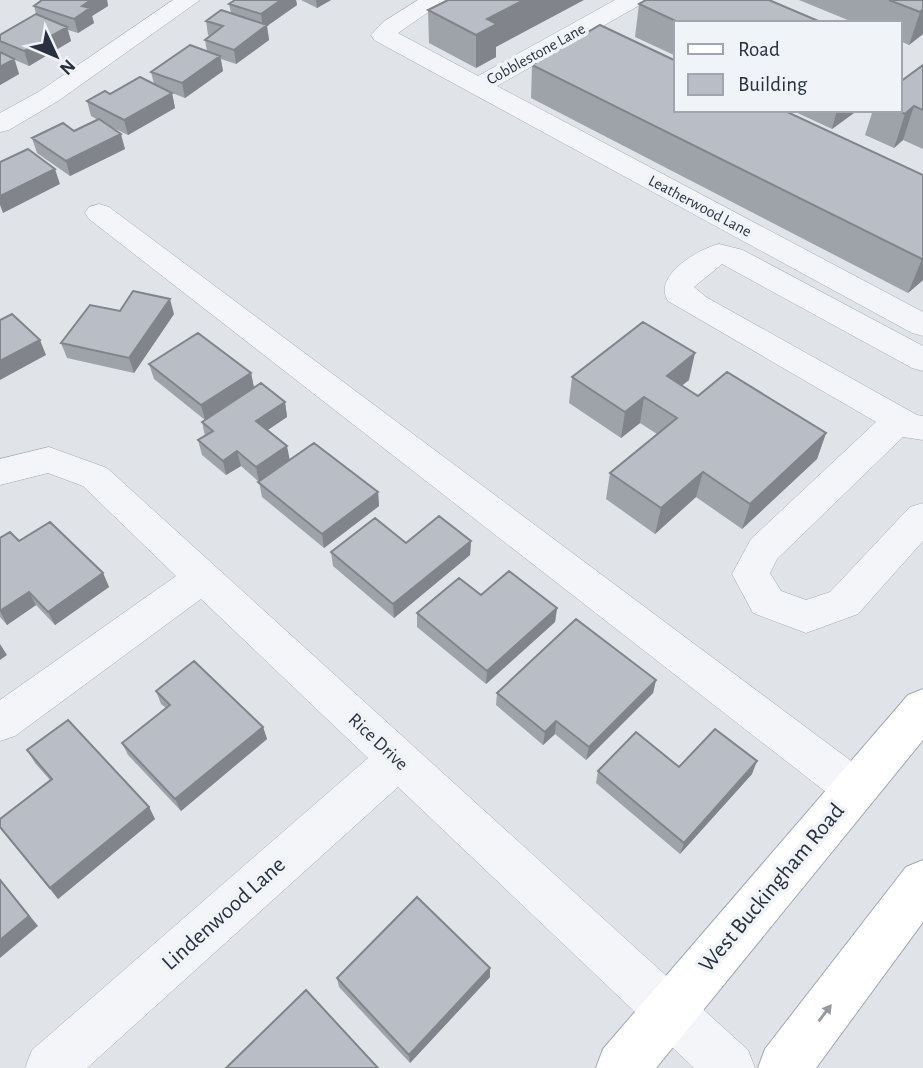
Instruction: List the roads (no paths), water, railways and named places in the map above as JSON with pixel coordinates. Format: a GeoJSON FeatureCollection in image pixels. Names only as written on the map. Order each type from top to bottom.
{"type":"FeatureCollection","features":[{"type":"Feature","properties":{"kind":"main road","name":"West Buckingham Road"},"geometry":{"type":"LineString","coordinates":[[622,1068],[923,708]]}},
{"type":"Feature","properties":{"kind":"main road"},"geometry":{"type":"LineString","coordinates":[[784,1068],[923,883]]}},
{"type":"Feature","properties":{"kind":"street"},"geometry":{"type":"LineString","coordinates":[[0,124],[49,96],[188,0]]}},
{"type":"Feature","properties":{"kind":"street","name":"Leatherwood Lane"},"geometry":{"type":"LineString","coordinates":[[434,0],[383,35],[923,325]]}},
{"type":"Feature","properties":{"kind":"street","name":"Cobblestone Lane"},"geometry":{"type":"LineString","coordinates":[[476,87],[632,0]]}},
{"type":"Feature","properties":{"kind":"street"},"geometry":{"type":"LineString","coordinates":[[99,213],[855,789]]}},
{"type":"Feature","properties":{"kind":"street"},"geometry":{"type":"LineString","coordinates":[[923,360],[732,257],[719,253],[679,284],[679,295],[911,424],[764,549],[751,574],[767,602],[806,617],[844,603],[923,517]]}},
{"type":"Feature","properties":{"kind":"street","name":"Rice Drive"},"geometry":{"type":"LineString","coordinates":[[4,470],[49,460],[95,477],[730,1068]]}},
{"type":"Feature","properties":{"kind":"street"},"geometry":{"type":"LineString","coordinates":[[0,723],[202,578]]}},
{"type":"Feature","properties":{"kind":"street","name":"Lindenwood Lane"},"geometry":{"type":"LineString","coordinates":[[50,1068],[397,760]]}}]}
